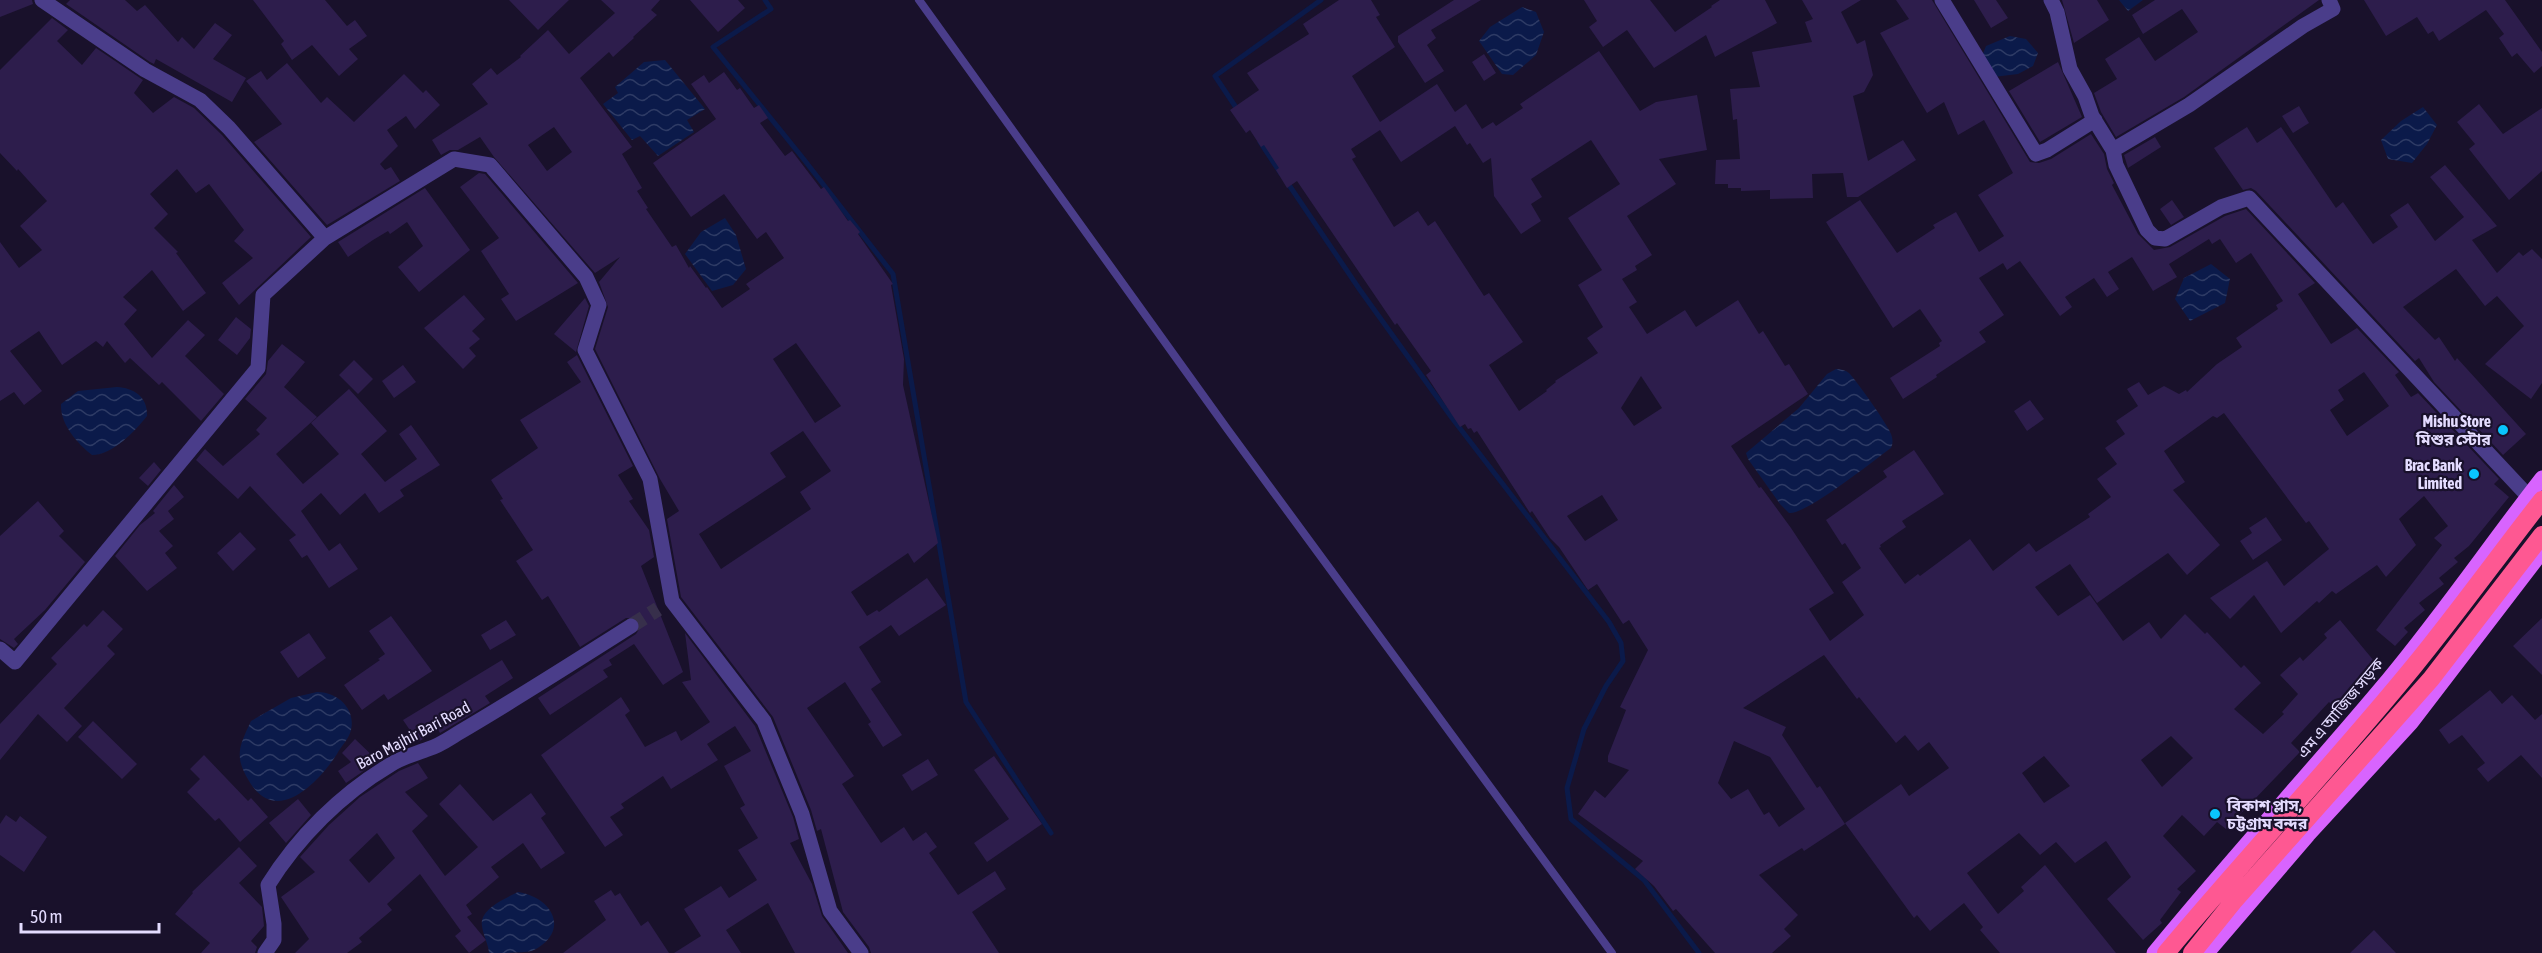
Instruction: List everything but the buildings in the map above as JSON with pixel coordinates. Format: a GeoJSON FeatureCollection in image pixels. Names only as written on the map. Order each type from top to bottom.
{"type":"FeatureCollection","features":[{"type":"Feature","properties":{"kind":"highway"},"geometry":{"type":"LineString","coordinates":[[2166,953],[2219,889],[2415,666],[2535,498]]}},
{"type":"Feature","properties":{"kind":"highway"},"geometry":{"type":"LineString","coordinates":[[2192,953],[2233,902],[2431,679],[2542,535]]}},
{"type":"Feature","properties":{"kind":"main road","name":"এম এ আজিজ সড়ক"},"geometry":{"type":"LineString","coordinates":[[2154,953],[2213,881],[2389,679],[2535,498],[2542,478]]}},
{"type":"Feature","properties":{"kind":"main road"},"geometry":{"type":"LineString","coordinates":[[2207,953],[2301,844],[2411,723],[2542,552]]}},
{"type":"Feature","properties":{"kind":"street"},"geometry":{"type":"LineString","coordinates":[[42,0],[72,23],[145,70],[201,100],[229,128],[325,238]]}},
{"type":"Feature","properties":{"kind":"street"},"geometry":{"type":"LineString","coordinates":[[1942,0],[2036,154],[2047,150],[2095,120]]}},
{"type":"Feature","properties":{"kind":"street"},"geometry":{"type":"LineString","coordinates":[[2051,0],[2057,12],[2070,69],[2095,120],[2113,150],[2116,165],[2147,230],[2155,238],[2165,239],[2222,207],[2249,198],[2535,498]]}},
{"type":"Feature","properties":{"kind":"street"},"geometry":{"type":"LineString","coordinates":[[2113,150],[2188,105],[2303,26],[2333,9],[2329,0]]}},
{"type":"Feature","properties":{"kind":"street"},"geometry":{"type":"LineString","coordinates":[[0,649],[15,662],[258,368],[263,295],[325,238],[454,159],[490,165],[586,277],[599,305],[585,350],[650,479],[665,605],[764,721],[802,814],[830,911],[861,953]]}},
{"type":"Feature","properties":{"kind":"street","name":"Baro Majhir Bari Road"},"geometry":{"type":"LineString","coordinates":[[265,953],[274,940],[268,885],[278,869],[314,826],[352,790],[391,764],[412,753],[430,749],[461,732],[631,626]]}},
{"type":"Feature","properties":{"kind":"lane"},"geometry":{"type":"LineString","coordinates":[[919,0],[1228,430],[1612,953]]}},
{"type":"Feature","properties":{"kind":"water"},"geometry":{"type":"Polygon","coordinates":[[[2119,0],[2143,0],[2128,11],[2119,0]]]}},
{"type":"Feature","properties":{"kind":"water"},"geometry":{"type":"Polygon","coordinates":[[[1522,7],[1536,12],[1544,32],[1536,55],[1513,75],[1502,74],[1479,41],[1490,27],[1522,7]]]}},
{"type":"Feature","properties":{"kind":"water"},"geometry":{"type":"Polygon","coordinates":[[[2010,36],[2026,39],[2038,53],[2033,66],[2018,74],[1993,77],[1982,56],[1986,46],[2010,36]]]}},
{"type":"Feature","properties":{"kind":"water"},"geometry":{"type":"Polygon","coordinates":[[[665,60],[705,109],[687,120],[694,132],[658,156],[640,136],[632,140],[603,104],[618,93],[615,87],[644,62],[665,60]]]}},
{"type":"Feature","properties":{"kind":"water"},"geometry":{"type":"Polygon","coordinates":[[[2423,107],[2437,125],[2427,144],[2412,163],[2388,159],[2381,140],[2401,121],[2423,107]]]}},
{"type":"Feature","properties":{"kind":"water"},"geometry":{"type":"Polygon","coordinates":[[[725,218],[736,235],[746,269],[733,285],[712,291],[685,254],[701,232],[725,218]]]}},
{"type":"Feature","properties":{"kind":"water"},"geometry":{"type":"Polygon","coordinates":[[[2211,264],[2230,279],[2225,303],[2190,321],[2175,299],[2184,278],[2211,264]]]}},
{"type":"Feature","properties":{"kind":"water"},"geometry":{"type":"Polygon","coordinates":[[[1836,369],[1849,373],[1865,393],[1889,429],[1892,446],[1824,497],[1810,506],[1789,513],[1780,504],[1746,453],[1799,408],[1827,374],[1836,369]]]}},
{"type":"Feature","properties":{"kind":"water"},"geometry":{"type":"Polygon","coordinates":[[[117,387],[129,389],[139,395],[147,409],[147,416],[130,435],[115,447],[92,455],[66,426],[61,404],[78,391],[117,387]]]}},
{"type":"Feature","properties":{"kind":"water"},"geometry":{"type":"Polygon","coordinates":[[[317,692],[338,698],[348,708],[352,722],[350,733],[329,765],[308,787],[296,796],[284,800],[271,800],[260,794],[249,781],[241,765],[241,745],[251,721],[291,698],[317,692]]]}},
{"type":"Feature","properties":{"kind":"water"},"geometry":{"type":"Polygon","coordinates":[[[518,892],[541,901],[549,909],[554,926],[551,935],[544,944],[532,951],[489,953],[482,920],[494,905],[518,892]]]}},
{"type":"Feature","properties":{"kind":"waterway"},"geometry":{"type":"LineString","coordinates":[[765,0],[771,9],[713,47],[893,274],[966,702],[1051,833]]}},
{"type":"Feature","properties":{"kind":"waterway"},"geometry":{"type":"LineString","coordinates":[[1239,112],[1215,76],[1321,0]]}},
{"type":"Feature","properties":{"kind":"waterway"},"geometry":{"type":"LineString","coordinates":[[1260,142],[1281,174]]}},
{"type":"Feature","properties":{"kind":"waterway"},"geometry":{"type":"LineString","coordinates":[[1287,182],[1360,290],[1452,418],[1609,622],[1621,643],[1623,661],[1606,686],[1584,729],[1567,788],[1571,819],[1644,880],[1699,953]]}},
{"type":"Feature","properties":{"kind":"tunnel"},"geometry":{"type":"LineString","coordinates":[[631,626],[658,609]]}},
{"type":"Feature","properties":{"kind":"place","name":"Mishu Store মিশুর স্টোর"},"geometry":{"type":"Point","coordinates":[2503,430]}},
{"type":"Feature","properties":{"kind":"place","name":"Brac Bank Limited"},"geometry":{"type":"Point","coordinates":[2474,474]}},
{"type":"Feature","properties":{"kind":"place","name":"বিকাশ প্লাস, চট্টগ্রাম বন্দর"},"geometry":{"type":"Point","coordinates":[2215,814]}}]}
